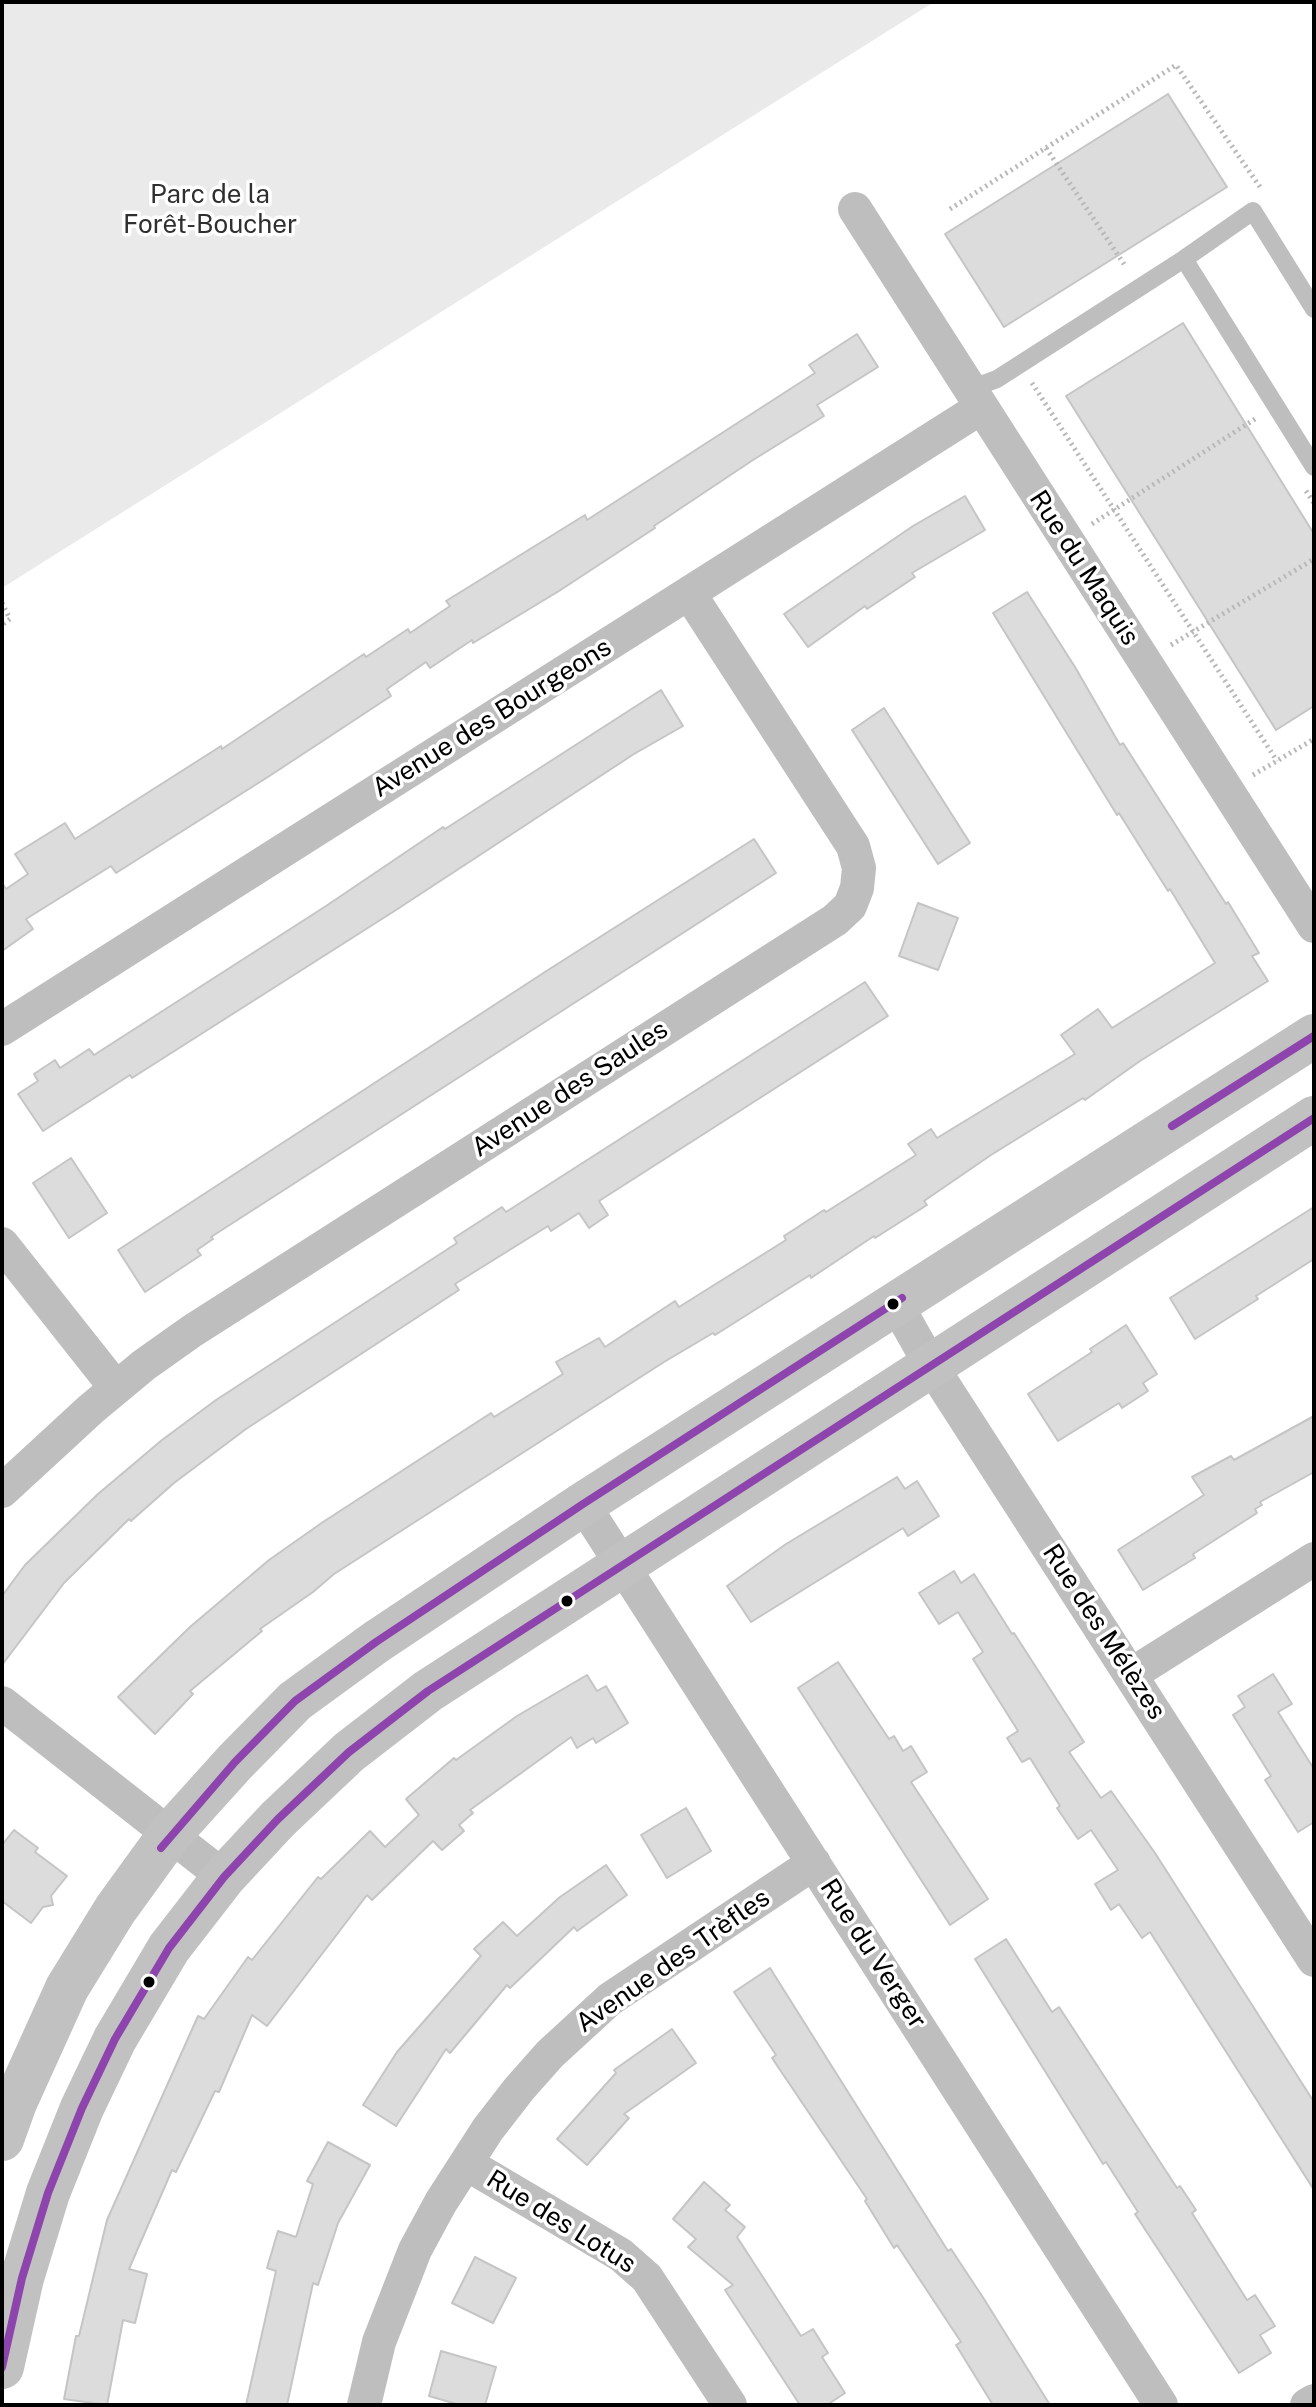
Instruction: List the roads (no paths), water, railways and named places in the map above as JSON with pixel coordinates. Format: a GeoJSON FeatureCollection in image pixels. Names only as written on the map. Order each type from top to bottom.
{"type":"FeatureCollection","features":[{"type":"Feature","properties":{"kind":"street","name":"Rue du Maquis"},"geometry":{"type":"LineString","coordinates":[[855,209],[1314,926]]}},
{"type":"Feature","properties":{"kind":"street","name":"Avenue des Bourgeons"},"geometry":{"type":"LineString","coordinates":[[2,1029],[689,593],[976,398]]}},
{"type":"Feature","properties":{"kind":"street","name":"Avenue des Saules"},"geometry":{"type":"LineString","coordinates":[[2,1491],[116,1388],[192,1331],[835,920],[850,906],[857,888],[859,868],[853,846],[689,593]]}},
{"type":"Feature","properties":{"kind":"street"},"geometry":{"type":"LineString","coordinates":[[2,2139],[67,1988],[115,1910],[170,1834],[295,1701],[376,1642],[583,1504],[1314,1036]]}},
{"type":"Feature","properties":{"kind":"street"},"geometry":{"type":"LineString","coordinates":[[2,2367],[22,2278],[39,2221],[82,2108],[115,2039],[169,1948],[224,1877],[278,1819],[349,1752],[428,1691],[1314,1118]]}},
{"type":"Feature","properties":{"kind":"street"},"geometry":{"type":"LineString","coordinates":[[2,1244],[116,1388]]}},
{"type":"Feature","properties":{"kind":"street","name":"Rue des Mélèzes"},"geometry":{"type":"LineString","coordinates":[[895,1302],[930,1364],[1314,1960]]}},
{"type":"Feature","properties":{"kind":"street","name":"Rue du Verger"},"geometry":{"type":"LineString","coordinates":[[583,1504],[1161,2405]]}},
{"type":"Feature","properties":{"kind":"street"},"geometry":{"type":"LineString","coordinates":[[1132,1674],[1314,1559]]}},
{"type":"Feature","properties":{"kind":"street"},"geometry":{"type":"LineString","coordinates":[[2,1703],[224,1877]]}},
{"type":"Feature","properties":{"kind":"street","name":"Avenue des Trèfles"},"geometry":{"type":"LineString","coordinates":[[364,2405],[379,2342],[415,2250],[441,2202],[488,2129],[519,2089],[575,2029],[610,1999],[814,1863]]}},
{"type":"Feature","properties":{"kind":"street","name":"Rue des Lotus"},"geometry":{"type":"LineString","coordinates":[[467,2164],[621,2255],[647,2278],[730,2405]]}},
{"type":"Feature","properties":{"kind":"street"},"geometry":{"type":"LineString","coordinates":[[1307,2405],[1314,2401]]}},
{"type":"Feature","properties":{"kind":"lane"},"geometry":{"type":"LineString","coordinates":[[976,398],[997,379],[1253,211],[1314,309]]}},
{"type":"Feature","properties":{"kind":"lane"},"geometry":{"type":"LineString","coordinates":[[1184,259],[1314,467]]}},
{"type":"Feature","properties":{"kind":"park label","name":"Parc de la Forêt-Boucher"},"geometry":{"type":"Point","coordinates":[210,210]}}]}
